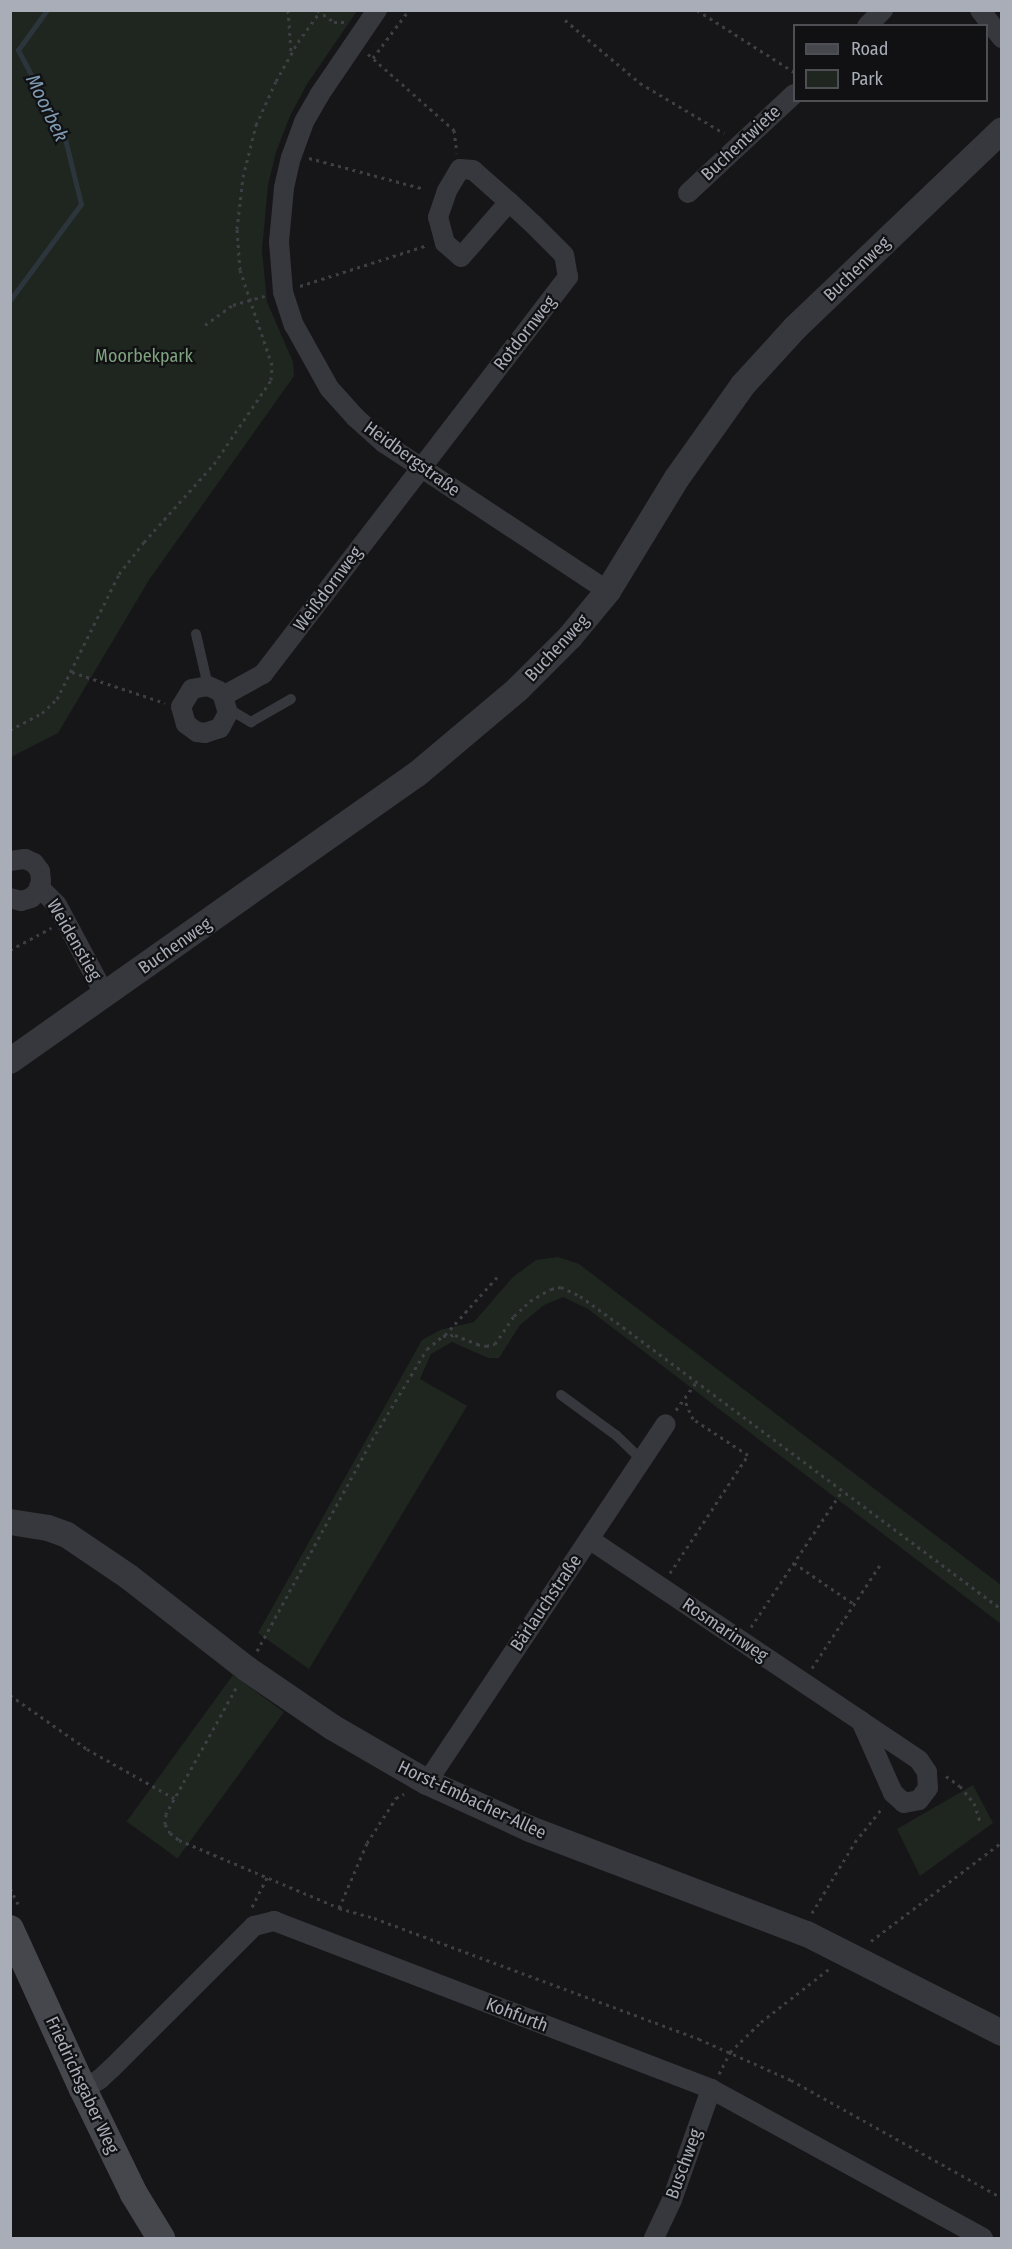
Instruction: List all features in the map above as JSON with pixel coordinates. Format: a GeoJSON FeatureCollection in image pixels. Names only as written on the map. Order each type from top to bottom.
{"type":"FeatureCollection","features":[{"type":"Feature","properties":{"kind":"main road","name":"Friedrichsgaber Weg"},"geometry":{"type":"LineString","coordinates":[[10,1929],[134,2194],[161,2238]]}},
{"type":"Feature","properties":{"kind":"street"},"geometry":{"type":"LineString","coordinates":[[869,24],[884,10]]}},
{"type":"Feature","properties":{"kind":"street"},"geometry":{"type":"LineString","coordinates":[[980,10],[1002,38]]}},
{"type":"Feature","properties":{"kind":"street","name":"Heidbergstraße"},"geometry":{"type":"LineString","coordinates":[[373,16],[354,41],[304,122],[284,188],[279,242],[283,292],[294,325],[328,388],[384,443],[608,591]]}},
{"type":"Feature","properties":{"kind":"street","name":"Buchentwiete"},"geometry":{"type":"LineString","coordinates":[[688,193],[793,96]]}},
{"type":"Feature","properties":{"kind":"street","name":"Buchenweg"},"geometry":{"type":"LineString","coordinates":[[10,1061],[406,782],[467,734],[518,689],[570,637],[608,591],[677,478],[743,385],[795,328],[1002,130]]}},
{"type":"Feature","properties":{"kind":"street"},"geometry":{"type":"LineString","coordinates":[[460,169],[447,190],[438,217],[444,243],[461,257],[509,202]]}},
{"type":"Feature","properties":{"kind":"street","name":"Rotdornweg"},"geometry":{"type":"LineString","coordinates":[[420,468],[568,277],[564,255],[473,170],[460,169]]}},
{"type":"Feature","properties":{"kind":"street","name":"Weißdornweg"},"geometry":{"type":"LineString","coordinates":[[220,697],[226,721],[220,728],[206,733],[189,727],[182,716],[181,708],[186,694],[192,689],[220,697],[263,674],[420,468]]}},
{"type":"Feature","properties":{"kind":"street","name":"Weidenstieg"},"geometry":{"type":"LineString","coordinates":[[10,861],[25,859],[34,863],[40,872],[39,887],[31,898],[21,901],[10,898]]}},
{"type":"Feature","properties":{"kind":"street","name":"Weidenstieg"},"geometry":{"type":"LineString","coordinates":[[39,887],[48,894],[65,920],[105,995]]}},
{"type":"Feature","properties":{"kind":"street","name":"Bärlauchstraße"},"geometry":{"type":"LineString","coordinates":[[427,1782],[666,1424]]}},
{"type":"Feature","properties":{"kind":"street","name":"Horst-Embacher-Allee"},"geometry":{"type":"LineString","coordinates":[[10,1522],[48,1528],[67,1535],[129,1577],[247,1669],[332,1727],[427,1782],[530,1829],[802,1932],[1002,2033]]}},
{"type":"Feature","properties":{"kind":"street","name":"Rosmarinweg"},"geometry":{"type":"LineString","coordinates":[[589,1539],[919,1760],[927,1773]]}},
{"type":"Feature","properties":{"kind":"street"},"geometry":{"type":"LineString","coordinates":[[861,1721],[893,1793],[904,1803],[920,1800],[928,1788],[927,1773]]}},
{"type":"Feature","properties":{"kind":"street","name":"Kohfurth"},"geometry":{"type":"LineString","coordinates":[[254,1926],[274,1921],[711,2089],[983,2238]]}},
{"type":"Feature","properties":{"kind":"street"},"geometry":{"type":"LineString","coordinates":[[83,2089],[100,2079],[112,2068],[254,1926]]}},
{"type":"Feature","properties":{"kind":"street","name":"Buschweg"},"geometry":{"type":"LineString","coordinates":[[654,2238],[672,2200],[711,2089]]}},
{"type":"Feature","properties":{"kind":"lane"},"geometry":{"type":"LineString","coordinates":[[196,634],[220,697],[251,722],[291,699]]}},
{"type":"Feature","properties":{"kind":"lane"},"geometry":{"type":"LineString","coordinates":[[561,1395],[617,1436],[642,1460]]}},
{"type":"Feature","properties":{"kind":"path"},"geometry":{"type":"LineString","coordinates":[[288,10],[291,53]]}},
{"type":"Feature","properties":{"kind":"path"},"geometry":{"type":"LineString","coordinates":[[373,58],[409,10]]}},
{"type":"Feature","properties":{"kind":"path"},"geometry":{"type":"LineString","coordinates":[[697,10],[793,71]]}},
{"type":"Feature","properties":{"kind":"path"},"geometry":{"type":"LineString","coordinates":[[10,730],[42,713],[57,699],[119,574],[144,542],[214,464],[271,381],[272,365],[239,260],[237,229],[243,177],[256,125],[291,53],[318,12],[341,23],[348,22],[357,13],[373,16]]}},
{"type":"Feature","properties":{"kind":"path"},"geometry":{"type":"LineString","coordinates":[[566,20],[640,83],[741,143]]}},
{"type":"Feature","properties":{"kind":"path"},"geometry":{"type":"LineString","coordinates":[[354,41],[454,130],[460,169]]}},
{"type":"Feature","properties":{"kind":"path"},"geometry":{"type":"LineString","coordinates":[[293,154],[422,188]]}},
{"type":"Feature","properties":{"kind":"path"},"geometry":{"type":"LineString","coordinates":[[205,325],[233,305],[283,292],[444,239]]}},
{"type":"Feature","properties":{"kind":"path"},"geometry":{"type":"LineString","coordinates":[[72,672],[181,708]]}},
{"type":"Feature","properties":{"kind":"path"},"geometry":{"type":"LineString","coordinates":[[10,950],[65,920]]}},
{"type":"Feature","properties":{"kind":"path"},"geometry":{"type":"LineString","coordinates":[[443,1336],[496,1277]]}},
{"type":"Feature","properties":{"kind":"path"},"geometry":{"type":"LineString","coordinates":[[666,1424],[696,1382]]}},
{"type":"Feature","properties":{"kind":"path"},"geometry":{"type":"LineString","coordinates":[[661,1587],[748,1455],[693,1419],[684,1399]]}},
{"type":"Feature","properties":{"kind":"path"},"geometry":{"type":"LineString","coordinates":[[742,1641],[842,1491]]}},
{"type":"Feature","properties":{"kind":"path"},"geometry":{"type":"LineString","coordinates":[[794,1563],[854,1604]]}},
{"type":"Feature","properties":{"kind":"path"},"geometry":{"type":"LineString","coordinates":[[802,1682],[880,1565]]}},
{"type":"Feature","properties":{"kind":"path"},"geometry":{"type":"LineString","coordinates":[[271,1627],[166,1814],[165,1824],[170,1833],[179,1840],[339,1908],[374,1918],[710,2043],[790,2080],[1002,2198]]}},
{"type":"Feature","properties":{"kind":"path"},"geometry":{"type":"LineString","coordinates":[[10,1695],[87,1749],[174,1798]]}},
{"type":"Feature","properties":{"kind":"path"},"geometry":{"type":"LineString","coordinates":[[927,1773],[944,1775],[960,1786],[974,1803],[980,1822]]}},
{"type":"Feature","properties":{"kind":"path"},"geometry":{"type":"LineString","coordinates":[[339,1908],[367,1843],[396,1798],[427,1782]]}},
{"type":"Feature","properties":{"kind":"path"},"geometry":{"type":"LineString","coordinates":[[802,1932],[855,1842],[874,1821],[893,1793]]}},
{"type":"Feature","properties":{"kind":"path"},"geometry":{"type":"LineString","coordinates":[[254,1926],[252,1908],[267,1876]]}},
{"type":"Feature","properties":{"kind":"green space","name":"Moorbekpark"},"geometry":{"type":"Polygon","coordinates":[[[10,11],[357,11],[307,84],[290,116],[276,152],[268,185],[262,250],[267,302],[293,362],[294,376],[149,580],[58,733],[11,757],[10,11]]]}},
{"type":"Feature","properties":{"kind":"green space"},"geometry":{"type":"Polygon","coordinates":[[[558,1257],[579,1264],[1001,1585],[1001,1624],[588,1309],[563,1297],[544,1305],[520,1325],[499,1358],[488,1358],[452,1342],[431,1354],[420,1379],[467,1406],[309,1669],[258,1633],[422,1340],[440,1330],[474,1322],[513,1277],[536,1260],[558,1257]]]}},
{"type":"Feature","properties":{"kind":"green space"},"geometry":{"type":"Polygon","coordinates":[[[233,1675],[284,1712],[178,1858],[127,1821],[233,1675]]]}},
{"type":"Feature","properties":{"kind":"green space"},"geometry":{"type":"Polygon","coordinates":[[[973,1785],[993,1823],[920,1876],[897,1829],[973,1785]]]}},
{"type":"Feature","properties":{"kind":"waterway","name":"Moorbek"},"geometry":{"type":"LineString","coordinates":[[10,300],[81,204],[65,139],[18,50],[47,10]]}}]}
